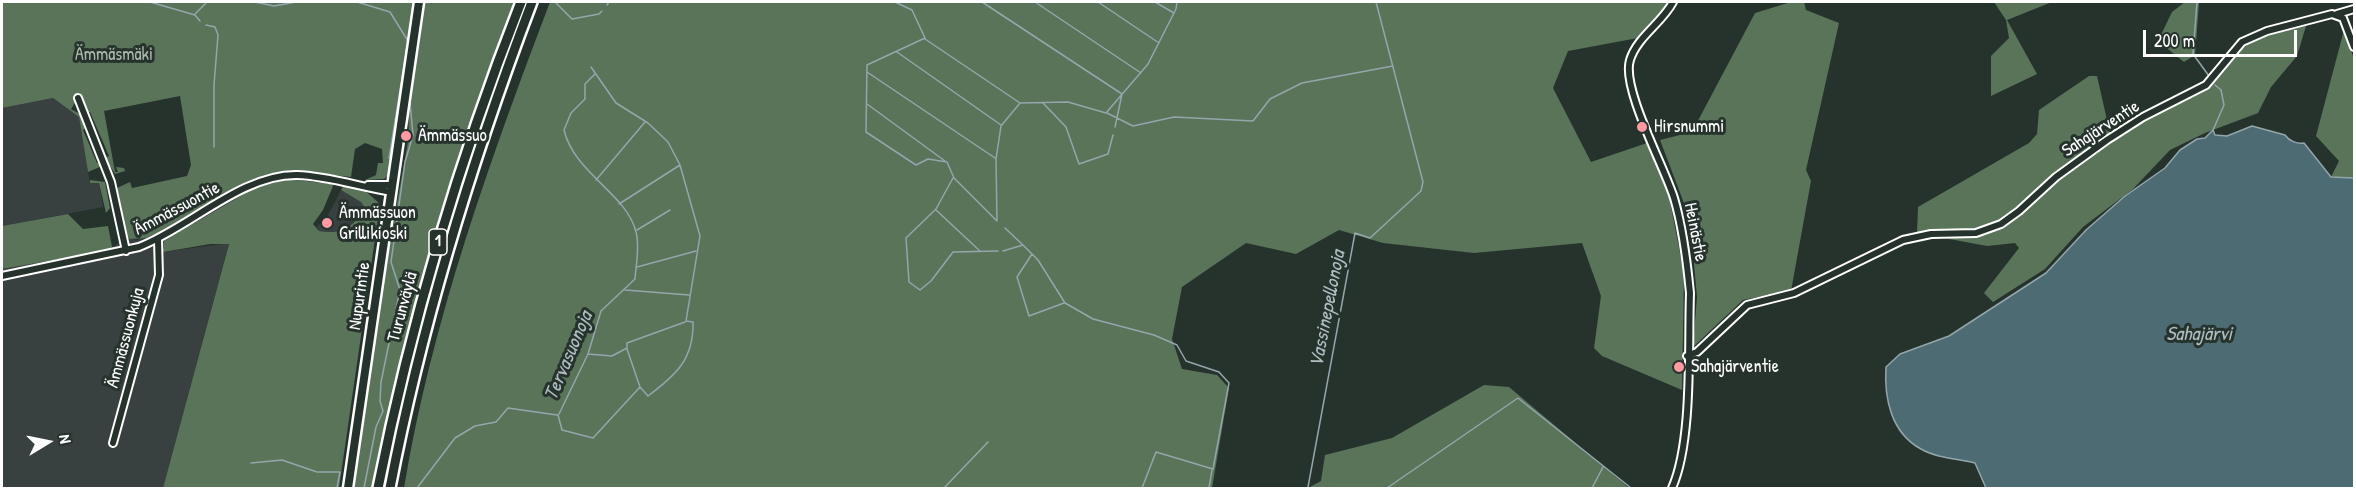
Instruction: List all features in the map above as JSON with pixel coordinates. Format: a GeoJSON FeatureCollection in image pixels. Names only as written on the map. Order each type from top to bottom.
{"type":"FeatureCollection","features":[{"type":"Feature","properties":{"kind":"highway","name":"Turunväylä"},"geometry":{"type":"LineString","coordinates":[[378,489],[418,313],[446,213],[474,125],[521,2]]}},
{"type":"Feature","properties":{"kind":"highway","name":"Turunväylä"},"geometry":{"type":"LineString","coordinates":[[390,489],[410,393],[452,236],[489,119],[532,2]]}},
{"type":"Feature","properties":{"kind":"main road","name":"Nupurintie"},"geometry":{"type":"LineString","coordinates":[[348,489],[420,2]]}},
{"type":"Feature","properties":{"kind":"street","name":"Heinästie"},"geometry":{"type":"LineString","coordinates":[[1672,489],[1683,454],[1690,293],[1674,197],[1632,89],[1628,68],[1633,52],[1658,24],[1673,2]]}},
{"type":"Feature","properties":{"kind":"street","name":"Sahajärventie"},"geometry":{"type":"LineString","coordinates":[[1687,356],[1697,352],[1747,305],[1808,288],[1903,240],[1931,234],[1976,233],[2001,224],[2019,211],[2056,177],[2107,140],[2143,117],[2206,85],[2242,42],[2267,31],[2323,15],[2355,9]]}},
{"type":"Feature","properties":{"kind":"street"},"geometry":{"type":"LineString","coordinates":[[2337,14],[2343,18],[2355,47]]}},
{"type":"Feature","properties":{"kind":"street"},"geometry":{"type":"LineString","coordinates":[[2352,38],[2355,31]]}},
{"type":"Feature","properties":{"kind":"street"},"geometry":{"type":"LineString","coordinates":[[78,98],[111,182],[126,251]]}},
{"type":"Feature","properties":{"kind":"street","name":"Ämmässuontie"},"geometry":{"type":"LineString","coordinates":[[2,276],[126,251],[158,240],[262,180],[296,175],[393,188]]}},
{"type":"Feature","properties":{"kind":"street","name":"Ämmässuonkuja"},"geometry":{"type":"LineString","coordinates":[[113,443],[159,275],[158,240]]}},
{"type":"Feature","properties":{"kind":"shaded area"},"geometry":{"type":"Polygon","coordinates":[[[53,98],[79,117],[90,183],[99,182],[103,207],[2,226],[2,108],[53,98]]]}},
{"type":"Feature","properties":{"kind":"shaded area"},"geometry":{"type":"Polygon","coordinates":[[[341,190],[361,202],[365,208],[346,231],[333,234],[319,231],[317,227],[328,215],[341,190]]]}},
{"type":"Feature","properties":{"kind":"shaded area"},"geometry":{"type":"Polygon","coordinates":[[[160,230],[164,241],[163,252],[229,243],[163,488],[2,488],[2,269],[107,251],[127,237],[137,240],[160,230]]]}},
{"type":"Feature","properties":{"kind":"green space","name":"Ämmäsmäki"},"geometry":{"type":"Polygon","coordinates":[[[2,2],[416,2],[390,174],[384,179],[365,180],[376,175],[378,163],[383,163],[382,149],[365,143],[355,149],[351,177],[298,171],[281,172],[259,178],[187,220],[146,238],[130,239],[127,237],[117,188],[130,182],[132,188],[187,176],[191,165],[180,96],[104,111],[115,172],[118,172],[116,167],[124,168],[125,171],[115,174],[105,158],[109,156],[90,112],[87,112],[82,97],[78,98],[71,109],[80,114],[86,128],[83,130],[97,163],[101,162],[102,166],[88,172],[79,117],[53,98],[2,108],[2,2]]]}},
{"type":"Feature","properties":{"kind":"green space"},"geometry":{"type":"Polygon","coordinates":[[[422,2],[515,2],[471,121],[433,242],[400,364],[373,488],[352,488],[380,299],[409,136],[408,107],[422,2]]]}},
{"type":"Feature","properties":{"kind":"green space"},"geometry":{"type":"Polygon","coordinates":[[[550,2],[1669,2],[1658,20],[1638,38],[1568,51],[1553,88],[1591,162],[1647,143],[1669,196],[1684,274],[1682,390],[1602,356],[1594,348],[1601,296],[1582,243],[1474,253],[1383,243],[1339,230],[1296,254],[1246,243],[1182,287],[1172,339],[1182,369],[1217,375],[1229,388],[1212,488],[404,488],[430,363],[465,241],[550,2]]]}},
{"type":"Feature","properties":{"kind":"green space"},"geometry":{"type":"Polygon","coordinates":[[[1791,2],[1804,2],[1806,10],[1839,23],[1806,170],[1811,181],[1791,291],[1743,300],[1693,347],[1697,297],[1690,219],[1660,140],[1692,132],[1755,13],[1791,2]]]}},
{"type":"Feature","properties":{"kind":"green space"},"geometry":{"type":"Polygon","coordinates":[[[1994,2],[2052,2],[2007,20],[2037,74],[1991,96],[1991,56],[2009,38],[2006,20],[1994,2]]]}},
{"type":"Feature","properties":{"kind":"green space"},"geometry":{"type":"Polygon","coordinates":[[[2185,2],[2199,3],[2195,55],[2184,62],[2158,41],[2172,12],[2185,2]]]}},
{"type":"Feature","properties":{"kind":"green space"},"geometry":{"type":"Polygon","coordinates":[[[2306,26],[2297,56],[2271,87],[2258,113],[2205,133],[2170,150],[2133,189],[2083,227],[2045,269],[1993,302],[1984,293],[2019,248],[2015,243],[1987,246],[1917,233],[1918,207],[2029,143],[2037,134],[2039,110],[2089,76],[2097,76],[2110,133],[2200,83],[2216,80],[2241,45],[2257,37],[2306,26]]]}},
{"type":"Feature","properties":{"kind":"green space"},"geometry":{"type":"Polygon","coordinates":[[[2344,30],[2354,59],[2354,178],[2331,177],[2339,161],[2316,136],[2344,30]]]}},
{"type":"Feature","properties":{"kind":"green space"},"geometry":{"type":"Polygon","coordinates":[[[289,179],[333,186],[323,210],[313,224],[319,231],[341,231],[356,221],[365,208],[361,202],[341,190],[344,185],[362,188],[380,204],[339,488],[163,488],[229,244],[210,244],[163,252],[164,241],[254,188],[289,179]]]}},
{"type":"Feature","properties":{"kind":"green space"},"geometry":{"type":"Polygon","coordinates":[[[90,180],[105,182],[110,208],[106,213],[99,183],[90,183],[90,180]]]}},
{"type":"Feature","properties":{"kind":"green space"},"geometry":{"type":"Polygon","coordinates":[[[68,214],[83,229],[108,226],[112,247],[107,251],[2,269],[2,226],[68,214]]]}},
{"type":"Feature","properties":{"kind":"green space"},"geometry":{"type":"Polygon","coordinates":[[[1484,385],[1509,387],[1629,488],[1308,488],[1321,481],[1325,455],[1392,438],[1484,385]]]}},
{"type":"Feature","properties":{"kind":"water","name":"Sahajärvi"},"geometry":{"type":"Polygon","coordinates":[[[2252,126],[2304,143],[2331,177],[2354,178],[2354,488],[1986,488],[1975,463],[1927,452],[1903,434],[1892,414],[1886,391],[1886,367],[1900,354],[1949,336],[2046,273],[2086,230],[2125,196],[2165,168],[2180,150],[2197,139],[2205,138],[2213,130],[2215,135],[2227,136],[2252,126]]]}},
{"type":"Feature","properties":{"kind":"waterway"},"geometry":{"type":"LineString","coordinates":[[150,2],[195,15],[200,21]]}},
{"type":"Feature","properties":{"kind":"waterway"},"geometry":{"type":"LineString","coordinates":[[195,14],[207,2]]}},
{"type":"Feature","properties":{"kind":"waterway"},"geometry":{"type":"LineString","coordinates":[[255,2],[274,6],[296,2]]}},
{"type":"Feature","properties":{"kind":"waterway"},"geometry":{"type":"LineString","coordinates":[[357,2],[390,12],[408,41],[389,158],[392,159]]}},
{"type":"Feature","properties":{"kind":"waterway"},"geometry":{"type":"LineString","coordinates":[[555,2],[572,19],[599,14],[602,11]]}},
{"type":"Feature","properties":{"kind":"waterway"},"geometry":{"type":"LineString","coordinates":[[895,2],[912,10],[925,38],[867,65],[866,132],[916,165],[928,159],[947,162],[954,178],[997,221],[996,159],[1001,126],[1020,103],[1068,102],[1106,113],[1148,64],[1176,9],[1177,2]]}},
{"type":"Feature","properties":{"kind":"waterway"},"geometry":{"type":"LineString","coordinates":[[982,2],[1122,94],[1115,127]]}},
{"type":"Feature","properties":{"kind":"waterway"},"geometry":{"type":"LineString","coordinates":[[1035,2],[1141,73]]}},
{"type":"Feature","properties":{"kind":"waterway"},"geometry":{"type":"LineString","coordinates":[[1098,2],[1159,43]]}},
{"type":"Feature","properties":{"kind":"waterway"},"geometry":{"type":"LineString","coordinates":[[1155,2],[1174,13]]}},
{"type":"Feature","properties":{"kind":"waterway","name":"Vassinepellonoja"},"geometry":{"type":"LineString","coordinates":[[1308,487],[1355,233],[1370,238],[1421,191],[1423,182],[1376,2]]}},
{"type":"Feature","properties":{"kind":"waterway"},"geometry":{"type":"LineString","coordinates":[[2197,2],[2193,54],[2209,76]]}},
{"type":"Feature","properties":{"kind":"waterway"},"geometry":{"type":"LineString","coordinates":[[206,25],[215,27],[218,35],[214,85],[214,147]]}},
{"type":"Feature","properties":{"kind":"waterway"},"geometry":{"type":"LineString","coordinates":[[925,39],[1020,103]]}},
{"type":"Feature","properties":{"kind":"waterway"},"geometry":{"type":"LineString","coordinates":[[897,52],[1001,125]]}},
{"type":"Feature","properties":{"kind":"waterway"},"geometry":{"type":"LineString","coordinates":[[1107,113],[1133,126],[1174,117],[1253,121],[1270,99],[1302,83],[1393,66]]}},
{"type":"Feature","properties":{"kind":"waterway"},"geometry":{"type":"LineString","coordinates":[[558,415],[562,430],[593,438],[640,387],[648,396],[675,373],[687,356],[693,335],[693,322],[686,321],[700,236],[680,165],[668,142],[648,123],[616,103],[591,67]]}},
{"type":"Feature","properties":{"kind":"waterway"},"geometry":{"type":"LineString","coordinates":[[867,72],[995,158]]}},
{"type":"Feature","properties":{"kind":"waterway","name":"Tervasuonoja"},"geometry":{"type":"LineString","coordinates":[[559,414],[588,354],[601,311],[635,279],[638,243],[631,218],[612,194],[578,159],[564,130],[571,113],[585,99],[585,84],[595,74]]}},
{"type":"Feature","properties":{"kind":"waterway"},"geometry":{"type":"LineString","coordinates":[[2213,130],[2224,105],[2221,90],[2215,85]]}},
{"type":"Feature","properties":{"kind":"waterway"},"geometry":{"type":"LineString","coordinates":[[364,488],[376,427],[383,411],[380,401],[381,382],[400,290],[391,262],[405,162],[413,135],[410,102]]}},
{"type":"Feature","properties":{"kind":"waterway"},"geometry":{"type":"LineString","coordinates":[[1043,103],[1066,127],[1079,164],[1108,154],[1113,135]]}},
{"type":"Feature","properties":{"kind":"waterway"},"geometry":{"type":"LineString","coordinates":[[867,104],[945,161]]}},
{"type":"Feature","properties":{"kind":"waterway"},"geometry":{"type":"LineString","coordinates":[[596,180],[645,122]]}},
{"type":"Feature","properties":{"kind":"waterway"},"geometry":{"type":"LineString","coordinates":[[619,204],[680,165]]}},
{"type":"Feature","properties":{"kind":"waterway"},"geometry":{"type":"LineString","coordinates":[[953,178],[936,209],[906,238],[909,282],[920,290],[931,281],[953,252],[998,251]]}},
{"type":"Feature","properties":{"kind":"waterway"},"geometry":{"type":"LineString","coordinates":[[637,230],[670,210]]}},
{"type":"Feature","properties":{"kind":"waterway"},"geometry":{"type":"LineString","coordinates":[[936,210],[980,251]]}},
{"type":"Feature","properties":{"kind":"waterway"},"geometry":{"type":"LineString","coordinates":[[1003,251],[1023,245],[1005,228]]}},
{"type":"Feature","properties":{"kind":"waterway"},"geometry":{"type":"LineString","coordinates":[[1023,245],[1038,260],[1065,303],[1093,319],[1154,335],[1177,345],[1186,361],[1219,372],[1229,383],[1213,469],[1156,452],[1142,488]]}},
{"type":"Feature","properties":{"kind":"waterway"},"geometry":{"type":"LineString","coordinates":[[637,267],[696,251]]}},
{"type":"Feature","properties":{"kind":"waterway"},"geometry":{"type":"LineString","coordinates":[[1032,254],[1017,277],[1029,316],[1064,303]]}},
{"type":"Feature","properties":{"kind":"waterway"},"geometry":{"type":"LineString","coordinates":[[625,290],[689,295]]}},
{"type":"Feature","properties":{"kind":"waterway"},"geometry":{"type":"LineString","coordinates":[[588,354],[612,356],[627,348],[627,343],[685,322]]}},
{"type":"Feature","properties":{"kind":"waterway"},"geometry":{"type":"LineString","coordinates":[[627,349],[640,387]]}},
{"type":"Feature","properties":{"kind":"waterway"},"geometry":{"type":"LineString","coordinates":[[1387,488],[1518,398],[1631,488]]}},
{"type":"Feature","properties":{"kind":"waterway","name":"Tervasuonoja"},"geometry":{"type":"LineString","coordinates":[[417,488],[455,438],[475,426],[496,422],[508,408],[557,415]]}},
{"type":"Feature","properties":{"kind":"waterway"},"geometry":{"type":"LineString","coordinates":[[944,488],[988,442]]}},
{"type":"Feature","properties":{"kind":"waterway"},"geometry":{"type":"LineString","coordinates":[[251,463],[282,460],[317,472],[340,472],[337,488]]}},
{"type":"Feature","properties":{"kind":"waterway"},"geometry":{"type":"LineString","coordinates":[[1592,488],[1603,467]]}},
{"type":"Feature","properties":{"kind":"waterway"},"geometry":{"type":"LineString","coordinates":[[1209,488],[1212,470]]}},
{"type":"Feature","properties":{"kind":"place","name":"Hirsnummi"},"geometry":{"type":"Point","coordinates":[1642,127]}},
{"type":"Feature","properties":{"kind":"place","name":"Ämmässuo"},"geometry":{"type":"Point","coordinates":[406,136]}},
{"type":"Feature","properties":{"kind":"place","name":"Ämmässuon Grillikioski"},"geometry":{"type":"Point","coordinates":[327,223]}},
{"type":"Feature","properties":{"kind":"place","name":"Sahajärventie"},"geometry":{"type":"Point","coordinates":[1679,367]}}]}
